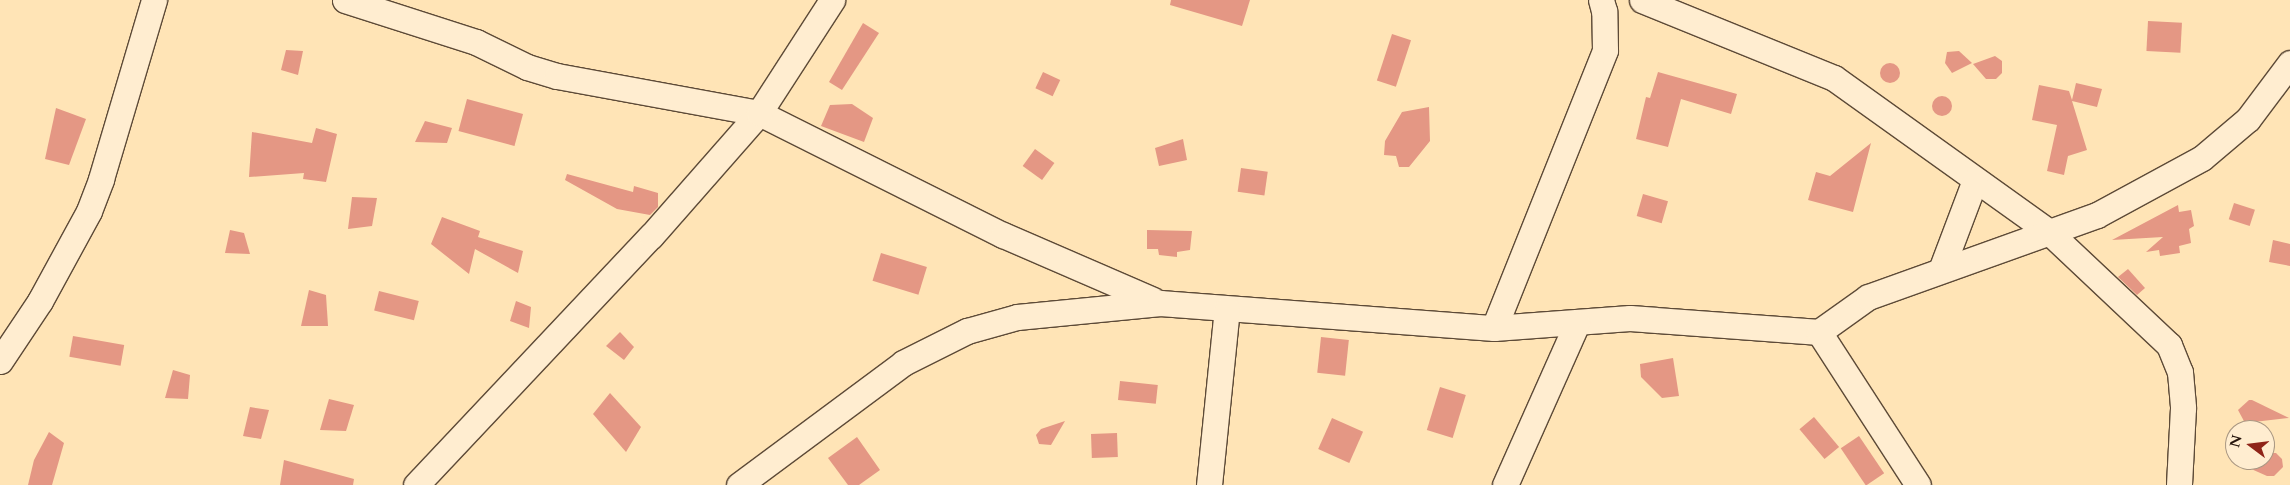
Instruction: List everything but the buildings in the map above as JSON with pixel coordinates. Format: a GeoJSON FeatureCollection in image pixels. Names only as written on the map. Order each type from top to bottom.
{"type":"FeatureCollection","features":[{"type":"Feature","properties":{"kind":"street"},"geometry":{"type":"LineString","coordinates":[[0,361],[40,301],[89,211],[154,0]]}},
{"type":"Feature","properties":{"kind":"street"},"geometry":{"type":"LineString","coordinates":[[345,0],[476,42],[527,67],[557,76],[759,113],[1003,235],[1160,302]]}},
{"type":"Feature","properties":{"kind":"street"},"geometry":{"type":"LineString","coordinates":[[416,485],[651,236],[759,113],[832,0]]}},
{"type":"Feature","properties":{"kind":"street"},"geometry":{"type":"LineString","coordinates":[[1494,328],[1605,50],[1604,11],[1601,0]]}},
{"type":"Feature","properties":{"kind":"street"},"geometry":{"type":"LineString","coordinates":[[1642,0],[1834,78],[2049,232],[2168,345],[2180,372],[2183,408],[2179,485]]}},
{"type":"Feature","properties":{"kind":"street"},"geometry":{"type":"LineString","coordinates":[[740,485],[903,363],[967,331],[1017,317],[1160,302],[1227,309],[1494,328],[1630,318],[1819,332],[1868,297],[2097,215],[2202,158],[2248,119],[2290,63]]}},
{"type":"Feature","properties":{"kind":"street"},"geometry":{"type":"LineString","coordinates":[[1941,270],[1975,180]]}},
{"type":"Feature","properties":{"kind":"street"},"geometry":{"type":"LineString","coordinates":[[1209,485],[1227,309]]}},
{"type":"Feature","properties":{"kind":"street"},"geometry":{"type":"LineString","coordinates":[[1505,485],[1577,323]]}},
{"type":"Feature","properties":{"kind":"street"},"geometry":{"type":"LineString","coordinates":[[1819,332],[1918,485]]}}]}
